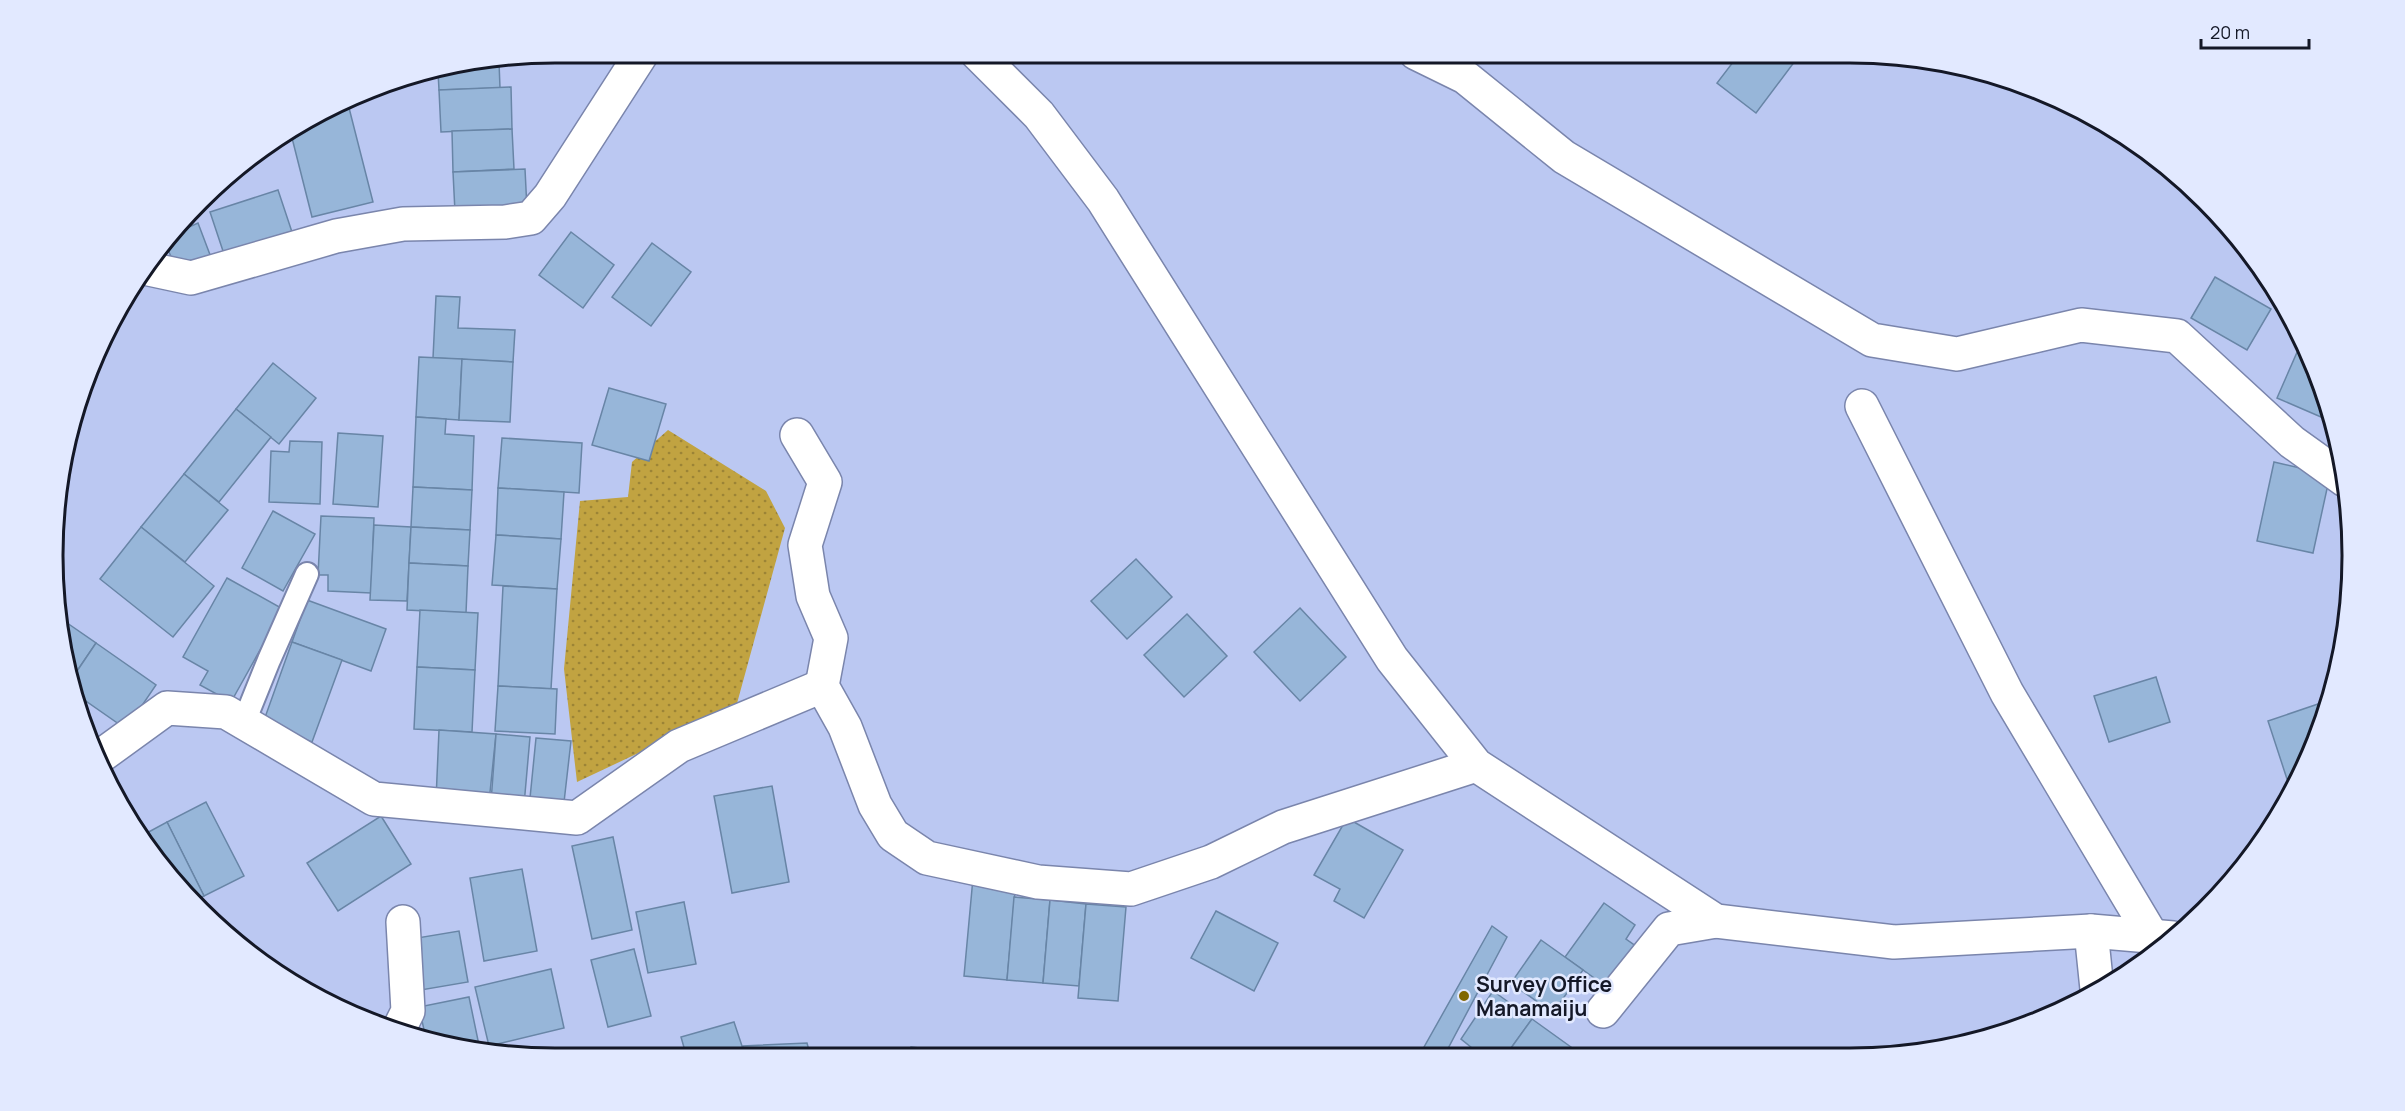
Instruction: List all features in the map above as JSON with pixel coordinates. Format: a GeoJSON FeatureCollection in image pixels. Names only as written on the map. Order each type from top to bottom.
{"type":"FeatureCollection","features":[{"type":"Feature","properties":{"kind":"street"},"geometry":{"type":"LineString","coordinates":[[155,270],[191,278],[336,236],[403,224],[506,222],[531,218],[550,196],[635,63]]}},
{"type":"Feature","properties":{"kind":"street"},"geometry":{"type":"LineString","coordinates":[[988,63],[1039,114],[1103,200],[1392,659],[1476,765],[1716,921]]}},
{"type":"Feature","properties":{"kind":"street"},"geometry":{"type":"LineString","coordinates":[[1438,63],[1465,77],[1564,157],[1872,340],[1957,354],[2081,325],[2176,336],[2292,442],[2335,473]]}},
{"type":"Feature","properties":{"kind":"street"},"geometry":{"type":"LineString","coordinates":[[1862,406],[2007,693],[2162,936]]}},
{"type":"Feature","properties":{"kind":"street"},"geometry":{"type":"LineString","coordinates":[[797,435],[825,482],[805,545],[813,596],[831,638],[822,686],[845,727],[875,805],[893,835],[927,858],[1038,882],[1131,889],[1211,862],[1283,827],[1476,765]]}},
{"type":"Feature","properties":{"kind":"street"},"geometry":{"type":"LineString","coordinates":[[104,753],[167,708],[226,712],[374,799],[577,818],[679,746],[822,686]]}},
{"type":"Feature","properties":{"kind":"street"},"geometry":{"type":"LineString","coordinates":[[1603,1011],[1669,929],[1716,921],[1894,942],[2091,931],[2159,938]]}},
{"type":"Feature","properties":{"kind":"street"},"geometry":{"type":"LineString","coordinates":[[402,1023],[408,1011],[403,922]]}},
{"type":"Feature","properties":{"kind":"street"},"geometry":{"type":"LineString","coordinates":[[2091,931],[2096,982]]}},
{"type":"Feature","properties":{"kind":"lane"},"geometry":{"type":"LineString","coordinates":[[244,722],[307,574]]}},
{"type":"Feature","properties":{"kind":"shaded area"},"geometry":{"type":"Polygon","coordinates":[[[668,430],[766,491],[785,528],[736,707],[577,782],[564,669],[580,501],[628,497],[632,462],[668,430]]]}},
{"type":"Feature","properties":{"kind":"building"},"geometry":{"type":"Polygon","coordinates":[[[1732,63],[1794,63],[1756,113],[1717,83],[1732,63]]]}},
{"type":"Feature","properties":{"kind":"building"},"geometry":{"type":"Polygon","coordinates":[[[499,66],[500,88],[439,90],[438,77],[499,66]]]}},
{"type":"Feature","properties":{"kind":"building"},"geometry":{"type":"Polygon","coordinates":[[[511,87],[512,129],[441,132],[439,90],[511,87]]]}},
{"type":"Feature","properties":{"kind":"building"},"geometry":{"type":"Polygon","coordinates":[[[349,109],[373,202],[312,217],[292,139],[349,109]]]}},
{"type":"Feature","properties":{"kind":"building"},"geometry":{"type":"Polygon","coordinates":[[[512,129],[514,169],[453,172],[452,131],[512,129]]]}},
{"type":"Feature","properties":{"kind":"building"},"geometry":{"type":"Polygon","coordinates":[[[525,169],[527,209],[455,212],[453,172],[525,169]]]}},
{"type":"Feature","properties":{"kind":"building"},"geometry":{"type":"Polygon","coordinates":[[[278,190],[292,232],[224,254],[210,212],[278,190]]]}},
{"type":"Feature","properties":{"kind":"building"},"geometry":{"type":"Polygon","coordinates":[[[198,223],[212,260],[178,274],[169,251],[188,227],[198,223]]]}},
{"type":"Feature","properties":{"kind":"building"},"geometry":{"type":"Polygon","coordinates":[[[571,232],[614,265],[583,308],[539,275],[571,232]]]}},
{"type":"Feature","properties":{"kind":"building"},"geometry":{"type":"Polygon","coordinates":[[[652,243],[691,272],[651,326],[612,297],[652,243]]]}},
{"type":"Feature","properties":{"kind":"building"},"geometry":{"type":"Polygon","coordinates":[[[2215,277],[2271,309],[2247,350],[2191,318],[2215,277]]]}},
{"type":"Feature","properties":{"kind":"building"},"geometry":{"type":"Polygon","coordinates":[[[436,296],[460,297],[458,328],[515,330],[513,362],[433,358],[436,296]]]}},
{"type":"Feature","properties":{"kind":"building"},"geometry":{"type":"Polygon","coordinates":[[[2297,351],[2321,416],[2277,398],[2297,351]]]}},
{"type":"Feature","properties":{"kind":"building"},"geometry":{"type":"Polygon","coordinates":[[[419,357],[462,359],[459,420],[416,417],[419,357]]]}},
{"type":"Feature","properties":{"kind":"building"},"geometry":{"type":"Polygon","coordinates":[[[462,359],[513,362],[510,422],[459,420],[462,359]]]}},
{"type":"Feature","properties":{"kind":"building"},"geometry":{"type":"Polygon","coordinates":[[[273,363],[316,398],[279,444],[236,409],[273,363]]]}},
{"type":"Feature","properties":{"kind":"building"},"geometry":{"type":"Polygon","coordinates":[[[609,388],[666,404],[649,461],[592,445],[609,388]]]}},
{"type":"Feature","properties":{"kind":"building"},"geometry":{"type":"Polygon","coordinates":[[[236,409],[271,437],[219,502],[184,474],[236,409]]]}},
{"type":"Feature","properties":{"kind":"building"},"geometry":{"type":"Polygon","coordinates":[[[416,417],[446,419],[445,434],[474,436],[472,490],[413,487],[416,417]]]}},
{"type":"Feature","properties":{"kind":"building"},"geometry":{"type":"Polygon","coordinates":[[[338,433],[383,436],[378,507],[333,504],[338,433]]]}},
{"type":"Feature","properties":{"kind":"building"},"geometry":{"type":"Polygon","coordinates":[[[502,438],[582,443],[579,493],[498,488],[502,438]]]}},
{"type":"Feature","properties":{"kind":"building"},"geometry":{"type":"Polygon","coordinates":[[[290,441],[322,442],[320,504],[269,502],[271,451],[289,452],[290,441]]]}},
{"type":"Feature","properties":{"kind":"building"},"geometry":{"type":"Polygon","coordinates":[[[2274,462],[2330,475],[2313,553],[2257,541],[2274,462]]]}},
{"type":"Feature","properties":{"kind":"building"},"geometry":{"type":"Polygon","coordinates":[[[184,474],[228,510],[185,562],[141,527],[184,474]]]}},
{"type":"Feature","properties":{"kind":"building"},"geometry":{"type":"Polygon","coordinates":[[[413,487],[472,490],[470,530],[411,527],[413,487]]]}},
{"type":"Feature","properties":{"kind":"building"},"geometry":{"type":"Polygon","coordinates":[[[498,488],[564,492],[561,539],[496,535],[498,488]]]}},
{"type":"Feature","properties":{"kind":"building"},"geometry":{"type":"Polygon","coordinates":[[[273,511],[315,534],[283,591],[242,568],[273,511]]]}},
{"type":"Feature","properties":{"kind":"building"},"geometry":{"type":"Polygon","coordinates":[[[321,516],[374,518],[371,593],[328,591],[328,575],[318,575],[321,516]]]}},
{"type":"Feature","properties":{"kind":"building"},"geometry":{"type":"Polygon","coordinates":[[[374,525],[411,527],[407,601],[370,600],[374,525]]]}},
{"type":"Feature","properties":{"kind":"building"},"geometry":{"type":"Polygon","coordinates":[[[141,527],[214,586],[173,637],[100,579],[141,527]]]}},
{"type":"Feature","properties":{"kind":"building"},"geometry":{"type":"Polygon","coordinates":[[[411,527],[470,530],[468,566],[409,563],[411,527]]]}},
{"type":"Feature","properties":{"kind":"building"},"geometry":{"type":"Polygon","coordinates":[[[496,535],[561,539],[557,589],[492,585],[496,535]]]}},
{"type":"Feature","properties":{"kind":"building"},"geometry":{"type":"Polygon","coordinates":[[[1136,559],[1172,597],[1127,639],[1091,601],[1136,559]]]}},
{"type":"Feature","properties":{"kind":"building"},"geometry":{"type":"Polygon","coordinates":[[[409,563],[468,566],[466,613],[407,610],[409,563]]]}},
{"type":"Feature","properties":{"kind":"building"},"geometry":{"type":"Polygon","coordinates":[[[227,578],[283,609],[231,702],[200,685],[208,671],[183,657],[227,578]]]}},
{"type":"Feature","properties":{"kind":"building"},"geometry":{"type":"Polygon","coordinates":[[[503,586],[557,589],[551,689],[498,686],[503,586]]]}},
{"type":"Feature","properties":{"kind":"building"},"geometry":{"type":"Polygon","coordinates":[[[307,600],[386,629],[371,671],[292,642],[307,600]]]}},
{"type":"Feature","properties":{"kind":"building"},"geometry":{"type":"Polygon","coordinates":[[[1300,608],[1346,657],[1300,701],[1254,652],[1300,608]]]}},
{"type":"Feature","properties":{"kind":"building"},"geometry":{"type":"Polygon","coordinates":[[[420,610],[478,613],[475,670],[417,667],[420,610]]]}},
{"type":"Feature","properties":{"kind":"building"},"geometry":{"type":"Polygon","coordinates":[[[1187,614],[1227,656],[1184,697],[1144,655],[1187,614]]]}},
{"type":"Feature","properties":{"kind":"building"},"geometry":{"type":"Polygon","coordinates":[[[68,623],[96,643],[77,671],[68,623]]]}},
{"type":"Feature","properties":{"kind":"building"},"geometry":{"type":"Polygon","coordinates":[[[292,642],[342,660],[312,742],[263,723],[292,642]]]}},
{"type":"Feature","properties":{"kind":"building"},"geometry":{"type":"Polygon","coordinates":[[[96,643],[156,685],[126,729],[85,700],[77,671],[96,643]]]}},
{"type":"Feature","properties":{"kind":"building"},"geometry":{"type":"Polygon","coordinates":[[[417,667],[475,670],[472,732],[414,729],[417,667]]]}},
{"type":"Feature","properties":{"kind":"building"},"geometry":{"type":"Polygon","coordinates":[[[2156,677],[2170,722],[2109,742],[2094,696],[2156,677]]]}},
{"type":"Feature","properties":{"kind":"building"},"geometry":{"type":"Polygon","coordinates":[[[498,686],[557,689],[555,734],[495,731],[498,686]]]}},
{"type":"Feature","properties":{"kind":"building"},"geometry":{"type":"Polygon","coordinates":[[[2318,704],[2305,744],[2288,779],[2287,779],[2268,721],[2318,704]]]}},
{"type":"Feature","properties":{"kind":"building"},"geometry":{"type":"Polygon","coordinates":[[[439,730],[496,734],[489,802],[436,800],[439,730]]]}},
{"type":"Feature","properties":{"kind":"building"},"geometry":{"type":"Polygon","coordinates":[[[496,734],[530,737],[524,805],[491,802],[496,734]]]}},
{"type":"Feature","properties":{"kind":"building"},"geometry":{"type":"Polygon","coordinates":[[[536,738],[571,741],[563,811],[529,808],[536,738]]]}},
{"type":"Feature","properties":{"kind":"building"},"geometry":{"type":"Polygon","coordinates":[[[772,786],[789,882],[732,893],[714,796],[772,786]]]}},
{"type":"Feature","properties":{"kind":"building"},"geometry":{"type":"Polygon","coordinates":[[[206,802],[244,876],[204,896],[167,822],[206,802]]]}},
{"type":"Feature","properties":{"kind":"building"},"geometry":{"type":"Polygon","coordinates":[[[381,816],[411,864],[338,911],[307,863],[381,816]]]}},
{"type":"Feature","properties":{"kind":"building"},"geometry":{"type":"Polygon","coordinates":[[[1347,818],[1403,850],[1364,918],[1334,901],[1340,889],[1314,875],[1347,818]]]}},
{"type":"Feature","properties":{"kind":"building"},"geometry":{"type":"Polygon","coordinates":[[[167,822],[204,896],[201,897],[185,880],[148,832],[167,822]]]}},
{"type":"Feature","properties":{"kind":"building"},"geometry":{"type":"Polygon","coordinates":[[[613,837],[632,930],[592,939],[572,846],[613,837]]]}},
{"type":"Feature","properties":{"kind":"building"},"geometry":{"type":"Polygon","coordinates":[[[522,869],[537,951],[484,961],[470,878],[522,869]]]}},
{"type":"Feature","properties":{"kind":"building"},"geometry":{"type":"Polygon","coordinates":[[[973,878],[1016,881],[1007,980],[964,976],[973,878]]]}},
{"type":"Feature","properties":{"kind":"building"},"geometry":{"type":"Polygon","coordinates":[[[1014,897],[1050,900],[1043,983],[1007,980],[1014,897]]]}},
{"type":"Feature","properties":{"kind":"building"},"geometry":{"type":"Polygon","coordinates":[[[1050,900],[1086,904],[1079,986],[1043,983],[1050,900]]]}},
{"type":"Feature","properties":{"kind":"building"},"geometry":{"type":"Polygon","coordinates":[[[684,902],[696,964],[648,973],[636,912],[684,902]]]}},
{"type":"Feature","properties":{"kind":"building"},"geometry":{"type":"Polygon","coordinates":[[[1604,903],[1635,925],[1626,939],[1640,949],[1611,990],[1565,957],[1604,903]]]}},
{"type":"Feature","properties":{"kind":"building"},"geometry":{"type":"Polygon","coordinates":[[[1086,904],[1126,907],[1118,1001],[1078,998],[1086,904]]]}},
{"type":"Feature","properties":{"kind":"building"},"geometry":{"type":"Polygon","coordinates":[[[1216,911],[1278,943],[1254,991],[1191,958],[1216,911]]]}},
{"type":"Feature","properties":{"kind":"building","name":"Survey Office Manamaiju"},"geometry":{"type":"Polygon","coordinates":[[[1492,926],[1507,937],[1448,1048],[1423,1048],[1492,926]]]}},
{"type":"Feature","properties":{"kind":"building"},"geometry":{"type":"Polygon","coordinates":[[[459,931],[468,982],[421,990],[411,939],[459,931]]]}},
{"type":"Feature","properties":{"kind":"building"},"geometry":{"type":"Polygon","coordinates":[[[1541,940],[1583,970],[1553,1013],[1511,983],[1541,940]]]}},
{"type":"Feature","properties":{"kind":"building"},"geometry":{"type":"Polygon","coordinates":[[[634,949],[651,1016],[608,1027],[591,960],[634,949]]]}},
{"type":"Feature","properties":{"kind":"building"},"geometry":{"type":"Polygon","coordinates":[[[551,969],[564,1028],[496,1044],[488,1044],[475,987],[551,969]]]}},
{"type":"Feature","properties":{"kind":"building"},"geometry":{"type":"Polygon","coordinates":[[[1493,991],[1532,1019],[1511,1048],[1472,1048],[1461,1039],[1493,991]]]}},
{"type":"Feature","properties":{"kind":"building"},"geometry":{"type":"Polygon","coordinates":[[[469,997],[478,1042],[424,1030],[419,1007],[469,997]]]}},
{"type":"Feature","properties":{"kind":"building"},"geometry":{"type":"Polygon","coordinates":[[[1532,1019],[1572,1048],[1511,1048],[1532,1019]]]}},
{"type":"Feature","properties":{"kind":"building"},"geometry":{"type":"Polygon","coordinates":[[[734,1022],[743,1048],[684,1048],[681,1037],[734,1022]]]}},
{"type":"Feature","properties":{"kind":"building"},"geometry":{"type":"Polygon","coordinates":[[[807,1043],[808,1048],[744,1048],[743,1046],[807,1043]]]}},
{"type":"Feature","properties":{"kind":"place","name":"Survey Office Manamaiju"},"geometry":{"type":"Point","coordinates":[1464,996]}}]}
